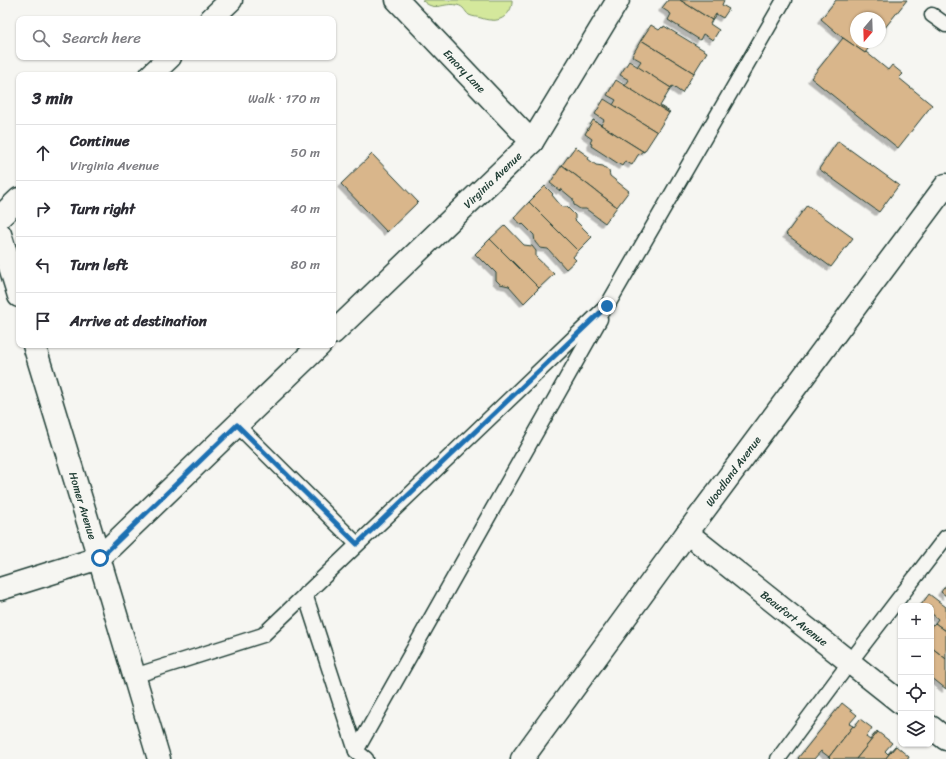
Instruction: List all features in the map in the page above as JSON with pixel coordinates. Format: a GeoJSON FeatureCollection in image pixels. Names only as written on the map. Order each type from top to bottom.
{"type":"FeatureCollection","features":[{"type":"Feature","properties":{"kind":"street"},"geometry":{"type":"LineString","coordinates":[[214,16],[231,0]]}},
{"type":"Feature","properties":{"kind":"street","name":"Emory Lane"},"geometry":{"type":"LineString","coordinates":[[398,0],[532,142]]}},
{"type":"Feature","properties":{"kind":"street","name":"Virginia Avenue"},"geometry":{"type":"LineString","coordinates":[[336,330],[532,142],[618,0]]}},
{"type":"Feature","properties":{"kind":"street"},"geometry":{"type":"LineString","coordinates":[[154,72],[167,60]]}},
{"type":"Feature","properties":{"kind":"street","name":"Woodland Avenue"},"geometry":{"type":"LineString","coordinates":[[522,759],[946,185]]}},
{"type":"Feature","properties":{"kind":"street"},"geometry":{"type":"LineString","coordinates":[[0,217],[16,202]]}},
{"type":"Feature","properties":{"kind":"street"},"geometry":{"type":"LineString","coordinates":[[0,234],[16,286]]}},
{"type":"Feature","properties":{"kind":"street","name":"Homer Avenue"},"geometry":{"type":"LineString","coordinates":[[35,348],[100,558],[159,759]]}},
{"type":"Feature","properties":{"kind":"street"},"geometry":{"type":"LineString","coordinates":[[0,589],[100,558],[317,348]]}},
{"type":"Feature","properties":{"kind":"street","name":"Beaufort Avenue"},"geometry":{"type":"LineString","coordinates":[[688,533],[898,701]]}},
{"type":"Feature","properties":{"kind":"street"},"geometry":{"type":"LineString","coordinates":[[934,729],[946,739]]}},
{"type":"Feature","properties":{"kind":"lane"},"geometry":{"type":"LineString","coordinates":[[361,755],[607,306],[784,0]]}},
{"type":"Feature","properties":{"kind":"lane"},"geometry":{"type":"LineString","coordinates":[[932,15],[946,25]]}},
{"type":"Feature","properties":{"kind":"lane"},"geometry":{"type":"LineString","coordinates":[[134,676],[263,635],[607,306]]}},
{"type":"Feature","properties":{"kind":"lane"},"geometry":{"type":"LineString","coordinates":[[237,425],[357,544]]}},
{"type":"Feature","properties":{"kind":"lane"},"geometry":{"type":"LineString","coordinates":[[778,759],[946,537]]}},
{"type":"Feature","properties":{"kind":"lane"},"geometry":{"type":"LineString","coordinates":[[305,594],[361,755]]}},
{"type":"Feature","properties":{"kind":"green space"},"geometry":{"type":"Polygon","coordinates":[[[422,0],[512,0],[512,4],[509,12],[503,18],[487,20],[467,14],[462,7],[457,5],[452,4],[435,7],[422,0]]]}},
{"type":"Feature","properties":{"kind":"building"},"geometry":{"type":"Polygon","coordinates":[[[668,0],[680,0],[712,20],[710,24],[719,30],[713,40],[703,34],[700,40],[668,20],[671,14],[662,8],[668,0]]]}},
{"type":"Feature","properties":{"kind":"building"},"geometry":{"type":"Polygon","coordinates":[[[680,0],[724,0],[722,5],[729,9],[723,18],[716,14],[712,20],[680,0]]]}},
{"type":"Feature","properties":{"kind":"building"},"geometry":{"type":"Polygon","coordinates":[[[836,0],[907,0],[886,26],[886,12],[850,12],[850,43],[821,19],[836,0]]]}},
{"type":"Feature","properties":{"kind":"building"},"geometry":{"type":"Polygon","coordinates":[[[651,25],[659,30],[664,26],[707,52],[694,73],[641,40],[651,25]]]}},
{"type":"Feature","properties":{"kind":"building"},"geometry":{"type":"Polygon","coordinates":[[[843,38],[850,43],[850,48],[858,48],[865,53],[866,52],[888,70],[892,65],[903,74],[899,78],[932,105],[898,148],[811,78],[843,38]]]}},
{"type":"Feature","properties":{"kind":"building"},"geometry":{"type":"Polygon","coordinates":[[[641,40],[694,73],[682,93],[637,67],[641,61],[632,56],[641,40]]]}},
{"type":"Feature","properties":{"kind":"building"},"geometry":{"type":"Polygon","coordinates":[[[858,48],[869,48],[865,53],[858,48]]]}},
{"type":"Feature","properties":{"kind":"building"},"geometry":{"type":"Polygon","coordinates":[[[629,61],[671,88],[660,106],[670,112],[669,113],[625,86],[629,80],[620,75],[629,61]]]}},
{"type":"Feature","properties":{"kind":"building"},"geometry":{"type":"Polygon","coordinates":[[[616,80],[669,113],[657,132],[613,105],[616,100],[607,95],[616,80]]]}},
{"type":"Feature","properties":{"kind":"building"},"geometry":{"type":"Polygon","coordinates":[[[604,99],[657,132],[644,152],[593,120],[601,125],[604,120],[595,114],[604,99]]]}},
{"type":"Feature","properties":{"kind":"building"},"geometry":{"type":"Polygon","coordinates":[[[593,120],[643,151],[638,155],[632,165],[625,161],[622,166],[591,146],[592,144],[590,143],[592,139],[585,134],[593,120]]]}},
{"type":"Feature","properties":{"kind":"building"},"geometry":{"type":"Polygon","coordinates":[[[838,141],[899,185],[879,212],[819,169],[838,141]]]}},
{"type":"Feature","properties":{"kind":"building"},"geometry":{"type":"Polygon","coordinates":[[[575,147],[589,157],[588,159],[596,165],[603,166],[609,171],[610,176],[629,191],[617,207],[562,165],[575,147]]]}},
{"type":"Feature","properties":{"kind":"building"},"geometry":{"type":"Polygon","coordinates":[[[372,154],[418,202],[387,232],[341,184],[372,154]]]}},
{"type":"Feature","properties":{"kind":"building"},"geometry":{"type":"Polygon","coordinates":[[[562,165],[617,207],[605,223],[586,209],[580,209],[574,205],[573,199],[561,189],[560,191],[550,183],[562,165]]]}},
{"type":"Feature","properties":{"kind":"building"},"geometry":{"type":"Polygon","coordinates":[[[545,186],[562,207],[567,207],[575,215],[575,220],[592,237],[578,251],[529,202],[545,186]]]}},
{"type":"Feature","properties":{"kind":"building"},"geometry":{"type":"Polygon","coordinates":[[[529,202],[578,251],[573,257],[576,260],[566,269],[548,249],[540,248],[535,242],[534,235],[523,224],[522,225],[514,218],[529,202]]]}},
{"type":"Feature","properties":{"kind":"building"},"geometry":{"type":"Polygon","coordinates":[[[807,205],[853,238],[831,267],[786,234],[807,205]]]}},
{"type":"Feature","properties":{"kind":"building"},"geometry":{"type":"Polygon","coordinates":[[[505,225],[524,245],[532,246],[536,251],[536,257],[554,274],[539,288],[490,239],[505,225]]]}},
{"type":"Feature","properties":{"kind":"building"},"geometry":{"type":"Polygon","coordinates":[[[490,239],[539,288],[524,303],[509,286],[500,284],[496,280],[496,273],[475,254],[490,239]]]}},
{"type":"Feature","properties":{"kind":"building"},"geometry":{"type":"Polygon","coordinates":[[[946,585],[946,596],[941,592],[946,585]]]}},
{"type":"Feature","properties":{"kind":"building"},"geometry":{"type":"Polygon","coordinates":[[[929,594],[946,607],[946,631],[935,623],[938,619],[934,616],[934,603],[922,603],[929,594]]]}},
{"type":"Feature","properties":{"kind":"building"},"geometry":{"type":"Polygon","coordinates":[[[935,623],[946,631],[946,659],[934,649],[935,623]]]}},
{"type":"Feature","properties":{"kind":"building"},"geometry":{"type":"Polygon","coordinates":[[[934,649],[946,659],[946,689],[934,679],[934,649]]]}},
{"type":"Feature","properties":{"kind":"building"},"geometry":{"type":"Polygon","coordinates":[[[842,703],[857,715],[849,724],[853,726],[829,757],[821,751],[814,759],[799,759],[798,758],[842,703]]]}},
{"type":"Feature","properties":{"kind":"building"},"geometry":{"type":"Polygon","coordinates":[[[860,719],[872,728],[866,737],[870,740],[877,731],[878,732],[856,759],[829,759],[853,726],[854,727],[860,719]]]}},
{"type":"Feature","properties":{"kind":"building"},"geometry":{"type":"Polygon","coordinates":[[[878,732],[892,743],[885,751],[888,754],[896,746],[885,759],[856,759],[878,732]]]}},
{"type":"Feature","properties":{"kind":"building"},"geometry":{"type":"Polygon","coordinates":[[[896,746],[909,757],[908,759],[885,759],[896,746]]]}},
{"type":"Feature","properties":{"kind":"route"},"geometry":{"type":"LineString","coordinates":[[100,558],[237,425],[357,544],[607,306]]}}]}
